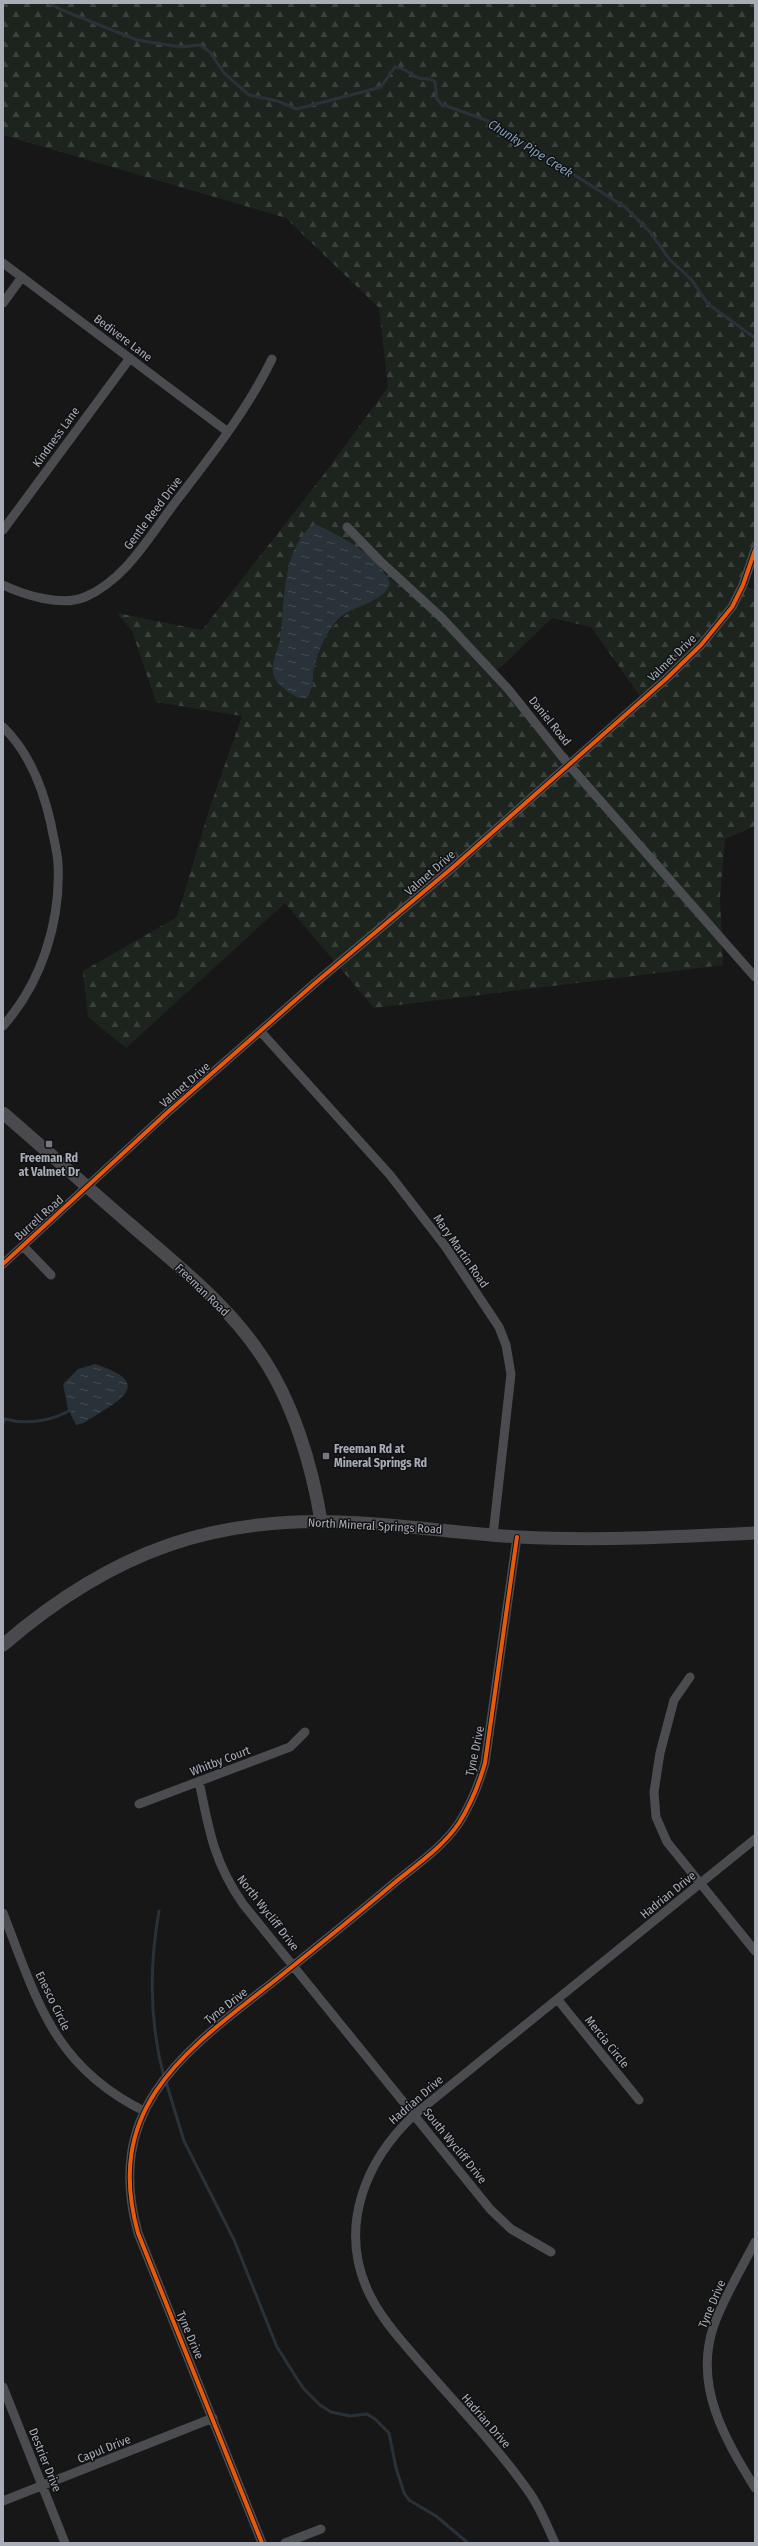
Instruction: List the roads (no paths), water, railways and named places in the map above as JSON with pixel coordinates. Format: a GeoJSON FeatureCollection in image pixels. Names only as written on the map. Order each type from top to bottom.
{"type":"FeatureCollection","features":[{"type":"Feature","properties":{"kind":"street","name":"Bedivere Lane"},"geometry":{"type":"LineString","coordinates":[[3,263],[228,432]]}},
{"type":"Feature","properties":{"kind":"street"},"geometry":{"type":"LineString","coordinates":[[3,303],[22,277]]}},
{"type":"Feature","properties":{"kind":"street","name":"Kindness Lane"},"geometry":{"type":"LineString","coordinates":[[3,530],[130,358]]}},
{"type":"Feature","properties":{"kind":"street","name":"Gentle Reed Drive"},"geometry":{"type":"LineString","coordinates":[[3,585],[24,594],[53,601],[84,598],[110,581],[128,564],[228,432],[254,396],[272,359]]}},
{"type":"Feature","properties":{"kind":"street","name":"Daniel Road"},"geometry":{"type":"LineString","coordinates":[[347,527],[380,561],[442,618],[509,690],[568,764],[755,977]]}},
{"type":"Feature","properties":{"kind":"street","name":"Valmet Drive"},"geometry":{"type":"LineString","coordinates":[[88,1187],[169,1111],[261,1032],[315,983],[452,868],[568,764],[631,711],[701,645],[735,601],[743,585],[755,550]]}},
{"type":"Feature","properties":{"kind":"street"},"geometry":{"type":"LineString","coordinates":[[3,727],[12,736],[33,767],[47,806],[58,861],[57,902],[52,932],[41,964],[32,984],[3,1026]]}},
{"type":"Feature","properties":{"kind":"street","name":"Mary Martin Road"},"geometry":{"type":"LineString","coordinates":[[261,1032],[390,1175],[445,1246],[499,1327],[506,1345],[511,1374],[493,1535]]}},
{"type":"Feature","properties":{"kind":"street","name":"Freeman Road"},"geometry":{"type":"LineString","coordinates":[[3,1114],[197,1284],[248,1337],[261,1355],[282,1392],[294,1422],[316,1494],[321,1521]]}},
{"type":"Feature","properties":{"kind":"street","name":"Burrell Road"},"geometry":{"type":"LineString","coordinates":[[3,1264],[88,1187]]}},
{"type":"Feature","properties":{"kind":"street"},"geometry":{"type":"LineString","coordinates":[[23,1246],[51,1275]]}},
{"type":"Feature","properties":{"kind":"street","name":"North Mineral Springs Road"},"geometry":{"type":"LineString","coordinates":[[3,1645],[79,1588],[133,1558],[177,1542],[234,1528],[272,1523],[321,1521],[421,1527],[517,1537],[595,1539],[755,1533]]}},
{"type":"Feature","properties":{"kind":"street","name":"Tyne Drive"},"geometry":{"type":"LineString","coordinates":[[262,2543],[213,2418],[157,2284],[132,2212],[128,2191],[130,2166],[144,2111],[165,2078],[190,2049],[441,1845],[468,1806],[485,1763],[517,1537]]}},
{"type":"Feature","properties":{"kind":"street"},"geometry":{"type":"LineString","coordinates":[[690,1677],[674,1700],[660,1753],[654,1792],[656,1817],[662,1833],[700,1884],[755,1952]]}},
{"type":"Feature","properties":{"kind":"street","name":"Whitby Court"},"geometry":{"type":"LineString","coordinates":[[139,1804],[290,1747],[305,1732]]}},
{"type":"Feature","properties":{"kind":"street","name":"North Wycliff Drive"},"geometry":{"type":"LineString","coordinates":[[199,1781],[210,1835],[221,1870],[243,1904],[294,1966]]}},
{"type":"Feature","properties":{"kind":"street","name":"Hadrian Drive"},"geometry":{"type":"LineString","coordinates":[[555,2543],[531,2494],[382,2316],[362,2277],[355,2232],[362,2192],[371,2168],[384,2146],[414,2115],[558,2000],[755,1839]]}},
{"type":"Feature","properties":{"kind":"street","name":"Enesco Circle"},"geometry":{"type":"LineString","coordinates":[[3,1912],[37,2002],[54,2035],[92,2078],[115,2095],[144,2111]]}},
{"type":"Feature","properties":{"kind":"street","name":"South Wycliff Drive"},"geometry":{"type":"LineString","coordinates":[[294,1966],[500,2220],[520,2235],[551,2252]]}},
{"type":"Feature","properties":{"kind":"street","name":"Mercia Circle"},"geometry":{"type":"LineString","coordinates":[[558,2000],[638,2100]]}},
{"type":"Feature","properties":{"kind":"street","name":"Tyne Drive"},"geometry":{"type":"LineString","coordinates":[[755,2242],[717,2317],[710,2341],[708,2364],[712,2403],[721,2428],[755,2488]]}},
{"type":"Feature","properties":{"kind":"street","name":"Destrier Drive"},"geometry":{"type":"LineString","coordinates":[[3,2387],[64,2543]]}},
{"type":"Feature","properties":{"kind":"street","name":"Capul Drive"},"geometry":{"type":"LineString","coordinates":[[3,2501],[213,2418]]}},
{"type":"Feature","properties":{"kind":"street"},"geometry":{"type":"LineString","coordinates":[[285,2543],[321,2529]]}},
{"type":"Feature","properties":{"kind":"water"},"geometry":{"type":"Polygon","coordinates":[[[315,524],[336,534],[368,555],[385,573],[390,583],[387,590],[381,596],[348,612],[335,623],[326,637],[319,653],[314,669],[311,691],[306,698],[299,698],[280,685],[273,673],[273,665],[280,640],[284,594],[290,561],[304,534],[315,524]]]}},
{"type":"Feature","properties":{"kind":"water"},"geometry":{"type":"Polygon","coordinates":[[[95,1364],[114,1372],[125,1379],[128,1387],[125,1394],[117,1401],[84,1423],[76,1425],[68,1409],[63,1384],[78,1369],[95,1364]]]}},
{"type":"Feature","properties":{"kind":"waterway","name":"Chunky Pipe Creek"},"geometry":{"type":"LineString","coordinates":[[49,3],[62,10],[137,40],[181,47],[200,45],[210,52],[224,73],[249,95],[277,101],[297,109],[381,87],[395,67],[402,68],[421,79],[431,80],[435,82],[437,99],[441,104],[491,122],[625,207],[650,232],[670,260],[691,279],[708,304],[755,338]]}},
{"type":"Feature","properties":{"kind":"waterway"},"geometry":{"type":"LineString","coordinates":[[3,1423],[5,1419],[22,1422],[40,1421],[57,1416],[72,1409]]}},
{"type":"Feature","properties":{"kind":"waterway"},"geometry":{"type":"LineString","coordinates":[[159,1911],[153,1953],[152,1994],[155,2035],[164,2077]]}},
{"type":"Feature","properties":{"kind":"waterway"},"geometry":{"type":"LineString","coordinates":[[166,2082],[184,2141],[234,2240],[277,2347],[303,2388],[320,2405],[331,2412],[350,2416],[367,2414],[375,2419],[389,2433],[396,2468],[404,2493],[409,2500],[436,2516],[468,2543]]}},
{"type":"Feature","properties":{"kind":"place","name":"Freeman Rd at Valmet Dr"},"geometry":{"type":"Point","coordinates":[49,1144]}},
{"type":"Feature","properties":{"kind":"place","name":"Freeman Rd at Mineral Springs Rd"},"geometry":{"type":"Point","coordinates":[326,1456]}}]}
